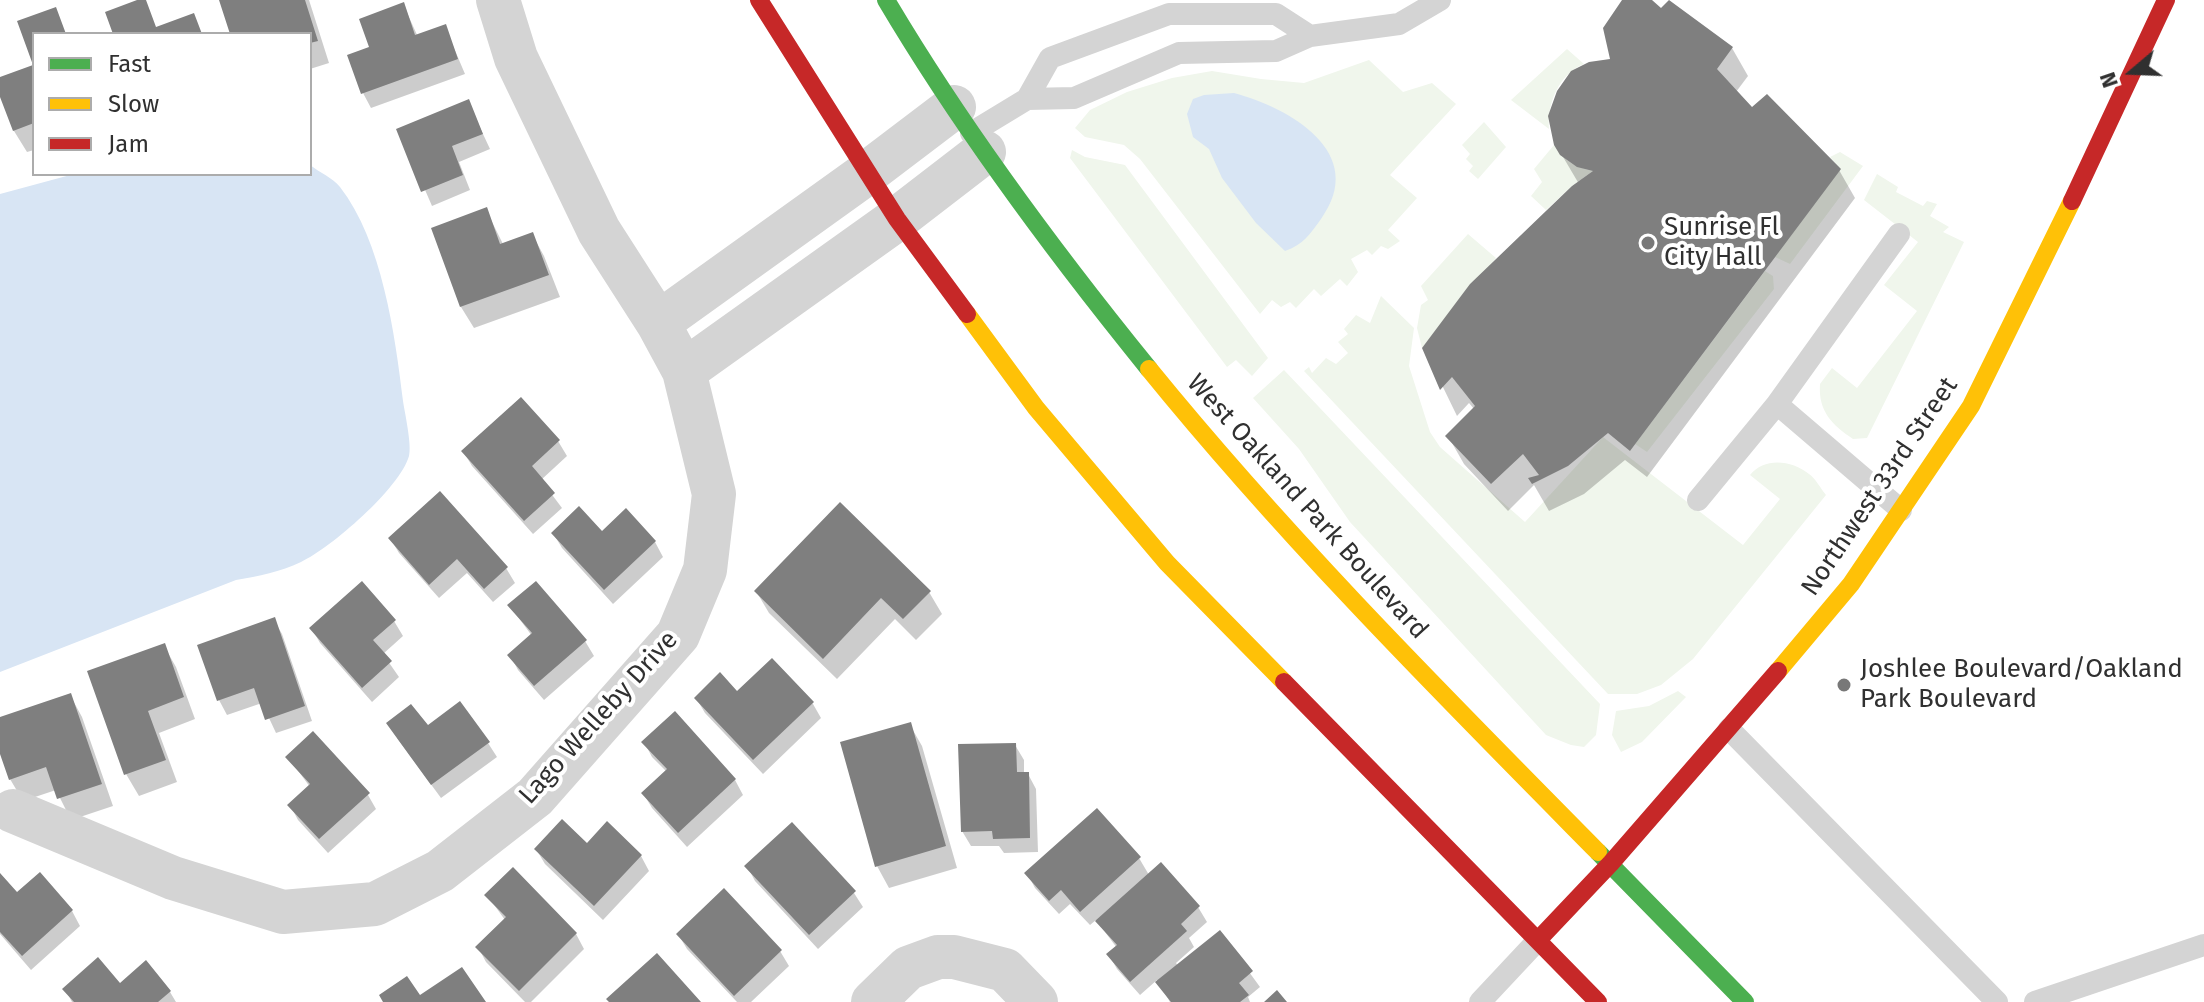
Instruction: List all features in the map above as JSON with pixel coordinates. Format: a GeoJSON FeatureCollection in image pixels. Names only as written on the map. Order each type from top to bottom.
{"type":"FeatureCollection","features":[{"type":"Feature","properties":{"kind":"main road"},"geometry":{"type":"LineString","coordinates":[[759,0],[897,219],[1036,408],[1167,563],[1598,1002]]}},
{"type":"Feature","properties":{"kind":"main road","name":"West Oakland Park Boulevard"},"geometry":{"type":"LineString","coordinates":[[886,0],[969,131],[1074,279],[1186,417],[1289,532],[1745,1002]]}},
{"type":"Feature","properties":{"kind":"main road","name":"Northwest 33rd Street"},"geometry":{"type":"LineString","coordinates":[[1539,939],[1611,863],[1729,729],[1851,584],[1971,406],[2084,177],[2166,0]]}},
{"type":"Feature","properties":{"kind":"street","name":"Lago Welleby Drive"},"geometry":{"type":"LineString","coordinates":[[13,811],[173,878],[283,912],[375,904],[440,871],[535,797],[678,635],[705,570],[714,494],[684,371],[658,323],[599,231],[516,58],[498,0]]}},
{"type":"Feature","properties":{"kind":"street"},"geometry":{"type":"LineString","coordinates":[[658,323],[867,173],[969,131]]}},
{"type":"Feature","properties":{"kind":"street"},"geometry":{"type":"LineString","coordinates":[[684,371],[897,219],[969,131]]}},
{"type":"Feature","properties":{"kind":"street"},"geometry":{"type":"LineString","coordinates":[[873,1002],[908,968],[938,957],[954,957],[1005,970],[1036,1002]]}},
{"type":"Feature","properties":{"kind":"lane"},"geometry":{"type":"LineString","coordinates":[[969,131],[1027,99],[1074,98],[1179,53],[1276,51],[1310,36],[1399,24],[1440,0]]}},
{"type":"Feature","properties":{"kind":"lane"},"geometry":{"type":"LineString","coordinates":[[1027,99],[1050,58],[1169,14],[1276,14],[1310,36]]}},
{"type":"Feature","properties":{"kind":"lane"},"geometry":{"type":"LineString","coordinates":[[1698,500],[1777,404],[1899,234]]}},
{"type":"Feature","properties":{"kind":"lane"},"geometry":{"type":"LineString","coordinates":[[1777,404],[1901,510]]}},
{"type":"Feature","properties":{"kind":"lane"},"geometry":{"type":"LineString","coordinates":[[1729,729],[1997,1002]]}},
{"type":"Feature","properties":{"kind":"lane"},"geometry":{"type":"LineString","coordinates":[[1480,1002],[1539,939]]}},
{"type":"Feature","properties":{"kind":"lane"},"geometry":{"type":"LineString","coordinates":[[2035,1002],[2204,945]]}},
{"type":"Feature","properties":{"kind":"shaded area"},"geometry":{"type":"Polygon","coordinates":[[[1567,49],[1584,64],[1568,75],[1556,90],[1550,109],[1549,129],[1511,100],[1567,49]]]}},
{"type":"Feature","properties":{"kind":"shaded area"},"geometry":{"type":"Polygon","coordinates":[[[1369,60],[1403,92],[1432,83],[1456,104],[1390,175],[1417,198],[1388,230],[1400,241],[1388,249],[1381,246],[1372,255],[1367,250],[1351,259],[1358,272],[1347,286],[1340,279],[1321,296],[1314,289],[1296,308],[1290,302],[1281,307],[1272,300],[1260,314],[1140,159],[1124,145],[1085,137],[1075,128],[1090,110],[1127,92],[1172,78],[1212,71],[1304,83],[1369,60]]]}},
{"type":"Feature","properties":{"kind":"shaded area"},"geometry":{"type":"Polygon","coordinates":[[[1484,122],[1506,147],[1478,179],[1469,171],[1473,166],[1466,159],[1470,154],[1462,145],[1484,122]]]}},
{"type":"Feature","properties":{"kind":"shaded area"},"geometry":{"type":"Polygon","coordinates":[[[1554,145],[1570,162],[1593,171],[1546,210],[1531,196],[1542,182],[1534,169],[1554,145]]]}},
{"type":"Feature","properties":{"kind":"shaded area"},"geometry":{"type":"Polygon","coordinates":[[[1072,150],[1085,157],[1125,165],[1268,358],[1252,376],[1236,360],[1227,367],[1070,158],[1072,150]]]}},
{"type":"Feature","properties":{"kind":"shaded area"},"geometry":{"type":"Polygon","coordinates":[[[1840,152],[1863,166],[1790,264],[1775,257],[1840,169],[1830,157],[1840,152]]]}},
{"type":"Feature","properties":{"kind":"shaded area"},"geometry":{"type":"Polygon","coordinates":[[[1877,174],[1898,187],[1896,192],[1923,206],[1927,201],[1937,204],[1930,216],[1949,227],[1943,232],[1964,242],[1867,438],[1853,439],[1824,410],[1820,384],[1832,368],[1857,388],[1917,311],[1884,285],[1918,242],[1864,200],[1877,174]]]}},
{"type":"Feature","properties":{"kind":"shaded area"},"geometry":{"type":"Polygon","coordinates":[[[1468,234],[1496,258],[1422,348],[1417,328],[1421,305],[1428,300],[1421,286],[1468,234]]]}},
{"type":"Feature","properties":{"kind":"shaded area"},"geometry":{"type":"Polygon","coordinates":[[[1765,271],[1773,276],[1774,289],[1647,452],[1635,444],[1765,271]]]}},
{"type":"Feature","properties":{"kind":"shaded area"},"geometry":{"type":"Polygon","coordinates":[[[1381,296],[1414,328],[1409,366],[1430,432],[1440,447],[1525,522],[1603,437],[1743,545],[1780,499],[1750,475],[1756,469],[1770,463],[1787,463],[1812,476],[1826,495],[1693,659],[1661,685],[1637,694],[1608,694],[1304,371],[1309,367],[1312,373],[1326,358],[1336,364],[1348,353],[1338,342],[1348,334],[1344,329],[1356,315],[1370,323],[1381,296]]]}},
{"type":"Feature","properties":{"kind":"shaded area"},"geometry":{"type":"Polygon","coordinates":[[[1284,370],[1600,704],[1596,735],[1584,747],[1546,735],[1350,522],[1299,449],[1253,398],[1284,370]]]}},
{"type":"Feature","properties":{"kind":"shaded area"},"geometry":{"type":"Polygon","coordinates":[[[1678,691],[1686,697],[1642,742],[1621,752],[1612,735],[1616,711],[1649,706],[1678,691]]]}},
{"type":"Feature","properties":{"kind":"water"},"geometry":{"type":"Polygon","coordinates":[[[1234,93],[1256,100],[1299,122],[1329,154],[1336,174],[1333,195],[1321,219],[1297,246],[1285,251],[1256,223],[1222,178],[1209,149],[1193,137],[1187,114],[1193,99],[1234,93]]]}},
{"type":"Feature","properties":{"kind":"water"},"geometry":{"type":"Polygon","coordinates":[[[312,166],[330,178],[340,187],[366,234],[391,318],[410,451],[393,484],[363,516],[301,562],[236,580],[0,672],[0,194],[67,176],[312,176],[312,166]]]}},
{"type":"Feature","properties":{"kind":"building"},"geometry":{"type":"Polygon","coordinates":[[[137,0],[146,0],[156,27],[194,13],[201,32],[112,32],[105,12],[137,0]]]}},
{"type":"Feature","properties":{"kind":"building"},"geometry":{"type":"Polygon","coordinates":[[[219,0],[305,0],[318,41],[312,42],[312,32],[229,32],[219,0]]]}},
{"type":"Feature","properties":{"kind":"building","name":"Sunrise Fl City Hall"},"geometry":{"type":"Polygon","coordinates":[[[1622,0],[1652,0],[1661,8],[1669,0],[1733,47],[1717,69],[1752,107],[1767,94],[1841,169],[1630,451],[1608,433],[1568,466],[1532,484],[1528,478],[1539,475],[1523,454],[1491,484],[1445,436],[1475,406],[1452,377],[1440,390],[1422,348],[1470,284],[1572,186],[1593,171],[1577,167],[1560,155],[1554,145],[1548,116],[1557,91],[1571,71],[1589,62],[1610,59],[1603,28],[1622,0]]]}},
{"type":"Feature","properties":{"kind":"building"},"geometry":{"type":"Polygon","coordinates":[[[404,2],[415,35],[446,24],[458,59],[361,94],[347,55],[369,47],[359,19],[404,2]]]}},
{"type":"Feature","properties":{"kind":"building"},"geometry":{"type":"Polygon","coordinates":[[[56,7],[65,32],[32,32],[32,62],[17,21],[56,7]]]}},
{"type":"Feature","properties":{"kind":"building"},"geometry":{"type":"Polygon","coordinates":[[[32,65],[32,124],[13,131],[0,97],[0,77],[32,65]]]}},
{"type":"Feature","properties":{"kind":"building"},"geometry":{"type":"Polygon","coordinates":[[[469,99],[483,134],[452,146],[463,175],[421,192],[396,129],[469,99]]]}},
{"type":"Feature","properties":{"kind":"building"},"geometry":{"type":"Polygon","coordinates":[[[487,207],[500,244],[533,232],[549,275],[460,307],[431,228],[487,207]]]}},
{"type":"Feature","properties":{"kind":"building"},"geometry":{"type":"Polygon","coordinates":[[[521,397],[560,440],[532,466],[555,493],[524,521],[461,451],[521,397]]]}},
{"type":"Feature","properties":{"kind":"building"},"geometry":{"type":"Polygon","coordinates":[[[440,491],[508,567],[484,589],[457,559],[429,585],[388,538],[440,491]]]}},
{"type":"Feature","properties":{"kind":"building"},"geometry":{"type":"Polygon","coordinates":[[[840,502],[931,591],[903,619],[881,598],[823,659],[754,591],[840,502]]]}},
{"type":"Feature","properties":{"kind":"building"},"geometry":{"type":"Polygon","coordinates":[[[579,506],[602,531],[626,508],[656,541],[604,590],[551,533],[579,506]]]}},
{"type":"Feature","properties":{"kind":"building"},"geometry":{"type":"Polygon","coordinates":[[[362,581],[396,620],[373,640],[392,661],[362,688],[309,628],[362,581]]]}},
{"type":"Feature","properties":{"kind":"building"},"geometry":{"type":"Polygon","coordinates":[[[536,581],[587,640],[534,686],[507,655],[532,633],[507,605],[536,581]]]}},
{"type":"Feature","properties":{"kind":"building"},"geometry":{"type":"Polygon","coordinates":[[[275,617],[305,706],[265,720],[254,688],[217,701],[197,645],[275,617]]]}},
{"type":"Feature","properties":{"kind":"building"},"geometry":{"type":"Polygon","coordinates":[[[165,643],[184,697],[148,711],[166,760],[124,775],[87,671],[165,643]]]}},
{"type":"Feature","properties":{"kind":"building"},"geometry":{"type":"Polygon","coordinates":[[[772,658],[814,702],[753,760],[694,698],[720,672],[737,691],[772,658]]]}},
{"type":"Feature","properties":{"kind":"building"},"geometry":{"type":"Polygon","coordinates":[[[71,693],[102,784],[57,799],[46,767],[9,780],[0,754],[0,717],[71,693]]]}},
{"type":"Feature","properties":{"kind":"building"},"geometry":{"type":"Polygon","coordinates":[[[460,701],[490,742],[431,785],[386,723],[411,704],[428,725],[460,701]]]}},
{"type":"Feature","properties":{"kind":"building"},"geometry":{"type":"Polygon","coordinates":[[[675,711],[736,779],[678,833],[641,793],[667,769],[641,742],[675,711]]]}},
{"type":"Feature","properties":{"kind":"building"},"geometry":{"type":"Polygon","coordinates":[[[911,722],[946,846],[875,867],[840,742],[911,722]]]}},
{"type":"Feature","properties":{"kind":"building"},"geometry":{"type":"Polygon","coordinates":[[[313,731],[370,793],[319,839],[287,805],[310,784],[285,757],[313,731]]]}},
{"type":"Feature","properties":{"kind":"building"},"geometry":{"type":"Polygon","coordinates":[[[1016,743],[1017,772],[1029,772],[1030,838],[993,839],[992,831],[961,832],[958,744],[1016,743]]]}},
{"type":"Feature","properties":{"kind":"building"},"geometry":{"type":"Polygon","coordinates":[[[1097,808],[1141,857],[1080,912],[1061,890],[1049,901],[1024,873],[1097,808]]]}},
{"type":"Feature","properties":{"kind":"building"},"geometry":{"type":"Polygon","coordinates":[[[562,819],[587,843],[607,821],[642,855],[594,906],[534,849],[562,819]]]}},
{"type":"Feature","properties":{"kind":"building"},"geometry":{"type":"Polygon","coordinates":[[[792,822],[856,891],[809,935],[744,866],[792,822]]]}},
{"type":"Feature","properties":{"kind":"building"},"geometry":{"type":"Polygon","coordinates":[[[1161,862],[1200,906],[1181,924],[1187,931],[1130,982],[1106,954],[1117,945],[1095,921],[1161,862]]]}},
{"type":"Feature","properties":{"kind":"building"},"geometry":{"type":"Polygon","coordinates":[[[513,867],[577,933],[519,991],[475,947],[506,917],[484,895],[513,867]]]}},
{"type":"Feature","properties":{"kind":"building"},"geometry":{"type":"Polygon","coordinates":[[[40,872],[73,910],[22,956],[0,932],[0,873],[17,892],[40,872]]]}},
{"type":"Feature","properties":{"kind":"building"},"geometry":{"type":"Polygon","coordinates":[[[724,888],[782,950],[734,996],[676,934],[724,888]]]}},
{"type":"Feature","properties":{"kind":"building"},"geometry":{"type":"Polygon","coordinates":[[[1220,930],[1253,971],[1239,983],[1249,995],[1240,1002],[1171,1002],[1155,982],[1220,930]]]}},
{"type":"Feature","properties":{"kind":"building"},"geometry":{"type":"Polygon","coordinates":[[[657,953],[701,1002],[609,1002],[606,999],[657,953]]]}},
{"type":"Feature","properties":{"kind":"building"},"geometry":{"type":"Polygon","coordinates":[[[98,957],[120,983],[146,960],[171,991],[158,1002],[74,1002],[62,989],[98,957]]]}},
{"type":"Feature","properties":{"kind":"building"},"geometry":{"type":"Polygon","coordinates":[[[462,967],[486,1002],[383,1002],[379,995],[407,976],[420,995],[462,967]]]}},
{"type":"Feature","properties":{"kind":"building"},"geometry":{"type":"Polygon","coordinates":[[[1277,990],[1287,1002],[1264,1002],[1277,990]]]}},
{"type":"Feature","properties":{"kind":"traffic: fast"},"geometry":{"type":"LineString","coordinates":[[886,0],[946,96],[1011,189],[1149,369]]}},
{"type":"Feature","properties":{"kind":"traffic: fast"},"geometry":{"type":"LineString","coordinates":[[1598,852],[1745,1002]]}},
{"type":"Feature","properties":{"kind":"traffic: slow"},"geometry":{"type":"LineString","coordinates":[[1778,671],[1851,584],[1971,406],[2072,201]]}},
{"type":"Feature","properties":{"kind":"traffic: slow"},"geometry":{"type":"LineString","coordinates":[[967,314],[1036,408],[1167,563],[1284,682]]}},
{"type":"Feature","properties":{"kind":"traffic: slow"},"geometry":{"type":"LineString","coordinates":[[1149,369],[1312,556],[1598,852]]}},
{"type":"Feature","properties":{"kind":"traffic: jam"},"geometry":{"type":"LineString","coordinates":[[759,0],[897,219],[967,314]]}},
{"type":"Feature","properties":{"kind":"traffic: jam"},"geometry":{"type":"LineString","coordinates":[[2072,201],[2166,0]]}},
{"type":"Feature","properties":{"kind":"traffic: jam"},"geometry":{"type":"LineString","coordinates":[[1539,939],[1611,863],[1778,671]]}},
{"type":"Feature","properties":{"kind":"traffic: jam"},"geometry":{"type":"LineString","coordinates":[[1284,682],[1598,1002]]}},
{"type":"Feature","properties":{"kind":"place","name":"Sunrise Fl City Hall"},"geometry":{"type":"Point","coordinates":[1648,243]}},
{"type":"Feature","properties":{"kind":"place","name":"Joshlee Boulevard/Oakland Park Boulevard"},"geometry":{"type":"Point","coordinates":[1844,685]}}]}
